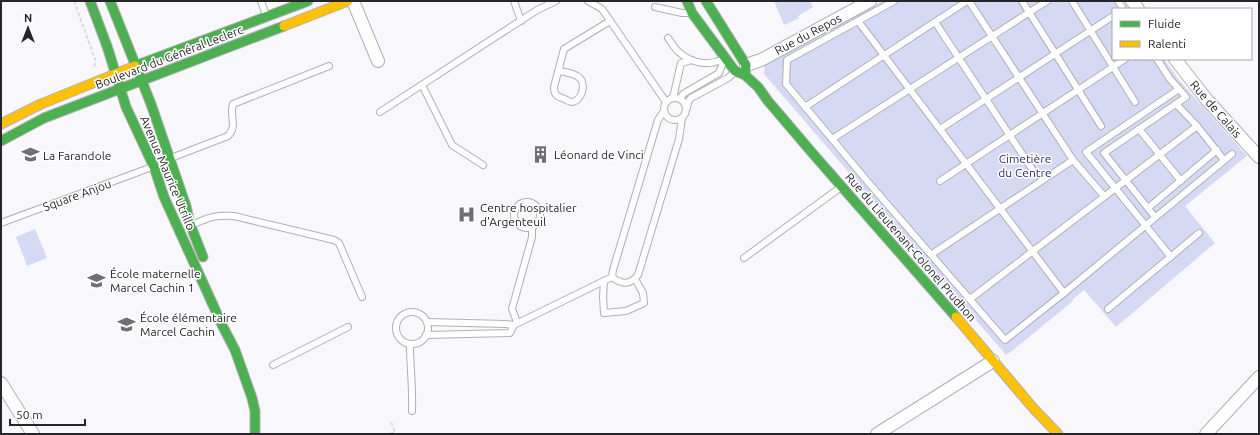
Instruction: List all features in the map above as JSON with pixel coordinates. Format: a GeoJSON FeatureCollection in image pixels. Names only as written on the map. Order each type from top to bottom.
{"type":"FeatureCollection","features":[{"type":"Feature","properties":{"kind":"street","name":"Avenue Maurice Utrillo"},"geometry":{"type":"LineString","coordinates":[[90,1],[107,46],[126,107],[154,167],[164,197],[235,350],[252,398],[255,411],[255,430]]}},
{"type":"Feature","properties":{"kind":"street","name":"Avenue Maurice Utrillo"},"geometry":{"type":"LineString","coordinates":[[110,1],[142,81],[186,206],[190,226],[205,262]]}},
{"type":"Feature","properties":{"kind":"street","name":"Boulevard du Général Leclerc"},"geometry":{"type":"LineString","coordinates":[[1,124],[46,102],[135,66],[308,1]]}},
{"type":"Feature","properties":{"kind":"street","name":"Boulevard du Général Leclerc"},"geometry":{"type":"LineString","coordinates":[[1,141],[44,118],[348,1]]}},
{"type":"Feature","properties":{"kind":"street"},"geometry":{"type":"LineString","coordinates":[[353,1],[378,61]]}},
{"type":"Feature","properties":{"kind":"street","name":"Rue du Lieutenant-Colonel Prudhon"},"geometry":{"type":"LineString","coordinates":[[687,1],[692,12],[725,58],[742,70],[917,271],[1034,409],[1058,434]]}},
{"type":"Feature","properties":{"kind":"street","name":"Rue du Repos"},"geometry":{"type":"LineString","coordinates":[[742,70],[870,1]]}},
{"type":"Feature","properties":{"kind":"street"},"geometry":{"type":"LineString","coordinates":[[692,12],[707,4]]}},
{"type":"Feature","properties":{"kind":"street","name":"Rue du Lieutenant-Colonel Prudhon"},"geometry":{"type":"LineString","coordinates":[[707,4],[736,51],[742,70]]}},
{"type":"Feature","properties":{"kind":"street","name":"Rue de Calais"},"geometry":{"type":"LineString","coordinates":[[1176,60],[1207,100],[1259,157]]}},
{"type":"Feature","properties":{"kind":"street","name":"Avenue Maurice Utrillo"},"geometry":{"type":"LineString","coordinates":[[214,284],[228,320],[235,350]]}},
{"type":"Feature","properties":{"kind":"street"},"geometry":{"type":"LineString","coordinates":[[877,434],[993,361]]}},
{"type":"Feature","properties":{"kind":"street"},"geometry":{"type":"LineString","coordinates":[[1206,434],[1259,377]]}},
{"type":"Feature","properties":{"kind":"street"},"geometry":{"type":"LineString","coordinates":[[1,383],[33,434]]}},
{"type":"Feature","properties":{"kind":"street"},"geometry":{"type":"LineString","coordinates":[[255,430],[265,434]]}},
{"type":"Feature","properties":{"kind":"lane"},"geometry":{"type":"LineString","coordinates":[[261,1],[267,16]]}},
{"type":"Feature","properties":{"kind":"lane"},"geometry":{"type":"LineString","coordinates":[[514,1],[521,20]]}},
{"type":"Feature","properties":{"kind":"lane"},"geometry":{"type":"LineString","coordinates":[[380,112],[521,20],[556,1]]}},
{"type":"Feature","properties":{"kind":"lane"},"geometry":{"type":"LineString","coordinates":[[588,1],[602,9],[666,102],[664,111],[658,120],[612,277]]}},
{"type":"Feature","properties":{"kind":"lane"},"geometry":{"type":"LineString","coordinates":[[894,1],[787,60],[786,84],[1005,340],[1232,154]]}},
{"type":"Feature","properties":{"kind":"lane"},"geometry":{"type":"LineString","coordinates":[[805,107],[968,1],[1066,150],[1104,196]]}},
{"type":"Feature","properties":{"kind":"lane"},"geometry":{"type":"LineString","coordinates":[[1022,1],[1101,126]]}},
{"type":"Feature","properties":{"kind":"lane"},"geometry":{"type":"LineString","coordinates":[[832,139],[1047,1]]}},
{"type":"Feature","properties":{"kind":"lane"},"geometry":{"type":"LineString","coordinates":[[1072,1],[1114,66],[1135,102]]}},
{"type":"Feature","properties":{"kind":"lane"},"geometry":{"type":"LineString","coordinates":[[655,8],[682,13],[692,12]]}},
{"type":"Feature","properties":{"kind":"lane"},"geometry":{"type":"LineString","coordinates":[[940,129],[1112,17]]}},
{"type":"Feature","properties":{"kind":"lane"},"geometry":{"type":"LineString","coordinates":[[858,20],[1064,293]]}},
{"type":"Feature","properties":{"kind":"lane"},"geometry":{"type":"LineString","coordinates":[[559,71],[577,76],[582,81],[584,86],[576,100],[571,102],[557,96],[554,93],[554,87],[564,49],[610,21]]}},
{"type":"Feature","properties":{"kind":"lane"},"geometry":{"type":"LineString","coordinates":[[935,22],[1034,172]]}},
{"type":"Feature","properties":{"kind":"lane"},"geometry":{"type":"LineString","coordinates":[[668,38],[679,53],[701,63],[718,61],[736,51]]}},
{"type":"Feature","properties":{"kind":"lane"},"geometry":{"type":"LineString","coordinates":[[680,99],[683,94],[719,73],[725,58]]}},
{"type":"Feature","properties":{"kind":"lane"},"geometry":{"type":"LineString","coordinates":[[673,98],[681,63],[692,60]]}},
{"type":"Feature","properties":{"kind":"lane"},"geometry":{"type":"LineString","coordinates":[[940,181],[1123,60]]}},
{"type":"Feature","properties":{"kind":"lane"},"geometry":{"type":"LineString","coordinates":[[1155,217],[1104,154],[1186,97],[1170,79],[1158,60]]}},
{"type":"Feature","properties":{"kind":"lane"},"geometry":{"type":"LineString","coordinates":[[170,158],[228,136],[232,131],[233,126],[231,116],[233,104],[329,66]]}},
{"type":"Feature","properties":{"kind":"lane"},"geometry":{"type":"LineString","coordinates":[[664,111],[671,120],[679,120],[687,112],[688,102],[692,98],[742,70]]}},
{"type":"Feature","properties":{"kind":"lane"},"geometry":{"type":"LineString","coordinates":[[422,85],[452,145],[483,165]]}},
{"type":"Feature","properties":{"kind":"lane"},"geometry":{"type":"LineString","coordinates":[[1171,257],[1086,152],[1179,89]]}},
{"type":"Feature","properties":{"kind":"lane"},"geometry":{"type":"LineString","coordinates":[[666,102],[673,98],[680,99],[686,104],[687,108]]}},
{"type":"Feature","properties":{"kind":"lane"},"geometry":{"type":"LineString","coordinates":[[1176,104],[1197,126],[1224,160]]}},
{"type":"Feature","properties":{"kind":"lane"},"geometry":{"type":"LineString","coordinates":[[612,277],[617,281],[626,283],[635,279],[638,275],[679,139],[682,118]]}},
{"type":"Feature","properties":{"kind":"lane"},"geometry":{"type":"LineString","coordinates":[[970,298],[1197,126]]}},
{"type":"Feature","properties":{"kind":"lane"},"geometry":{"type":"LineString","coordinates":[[1139,129],[1181,181]]}},
{"type":"Feature","properties":{"kind":"lane"},"geometry":{"type":"LineString","coordinates":[[1148,208],[1217,150]]}},
{"type":"Feature","properties":{"kind":"lane"},"geometry":{"type":"LineString","coordinates":[[932,254],[1073,160]]}},
{"type":"Feature","properties":{"kind":"lane","name":"Square Anjou"},"geometry":{"type":"LineString","coordinates":[[1,223],[154,167]]}},
{"type":"Feature","properties":{"kind":"lane"},"geometry":{"type":"LineString","coordinates":[[744,258],[842,186]]}},
{"type":"Feature","properties":{"kind":"lane"},"geometry":{"type":"LineString","coordinates":[[522,202],[532,202],[539,208],[540,218],[535,226],[532,227],[526,229],[517,225],[513,217],[515,208],[522,202]]}},
{"type":"Feature","properties":{"kind":"lane"},"geometry":{"type":"LineString","coordinates":[[190,226],[207,218],[221,215],[234,216],[334,240],[339,243],[362,297]]}},
{"type":"Feature","properties":{"kind":"lane"},"geometry":{"type":"LineString","coordinates":[[426,335],[510,333],[515,324],[512,309],[532,237],[532,227]]}},
{"type":"Feature","properties":{"kind":"lane"},"geometry":{"type":"LineString","coordinates":[[1108,309],[1199,233]]}},
{"type":"Feature","properties":{"kind":"lane"},"geometry":{"type":"LineString","coordinates":[[426,322],[515,324],[612,277]]}},
{"type":"Feature","properties":{"kind":"lane"},"geometry":{"type":"LineString","coordinates":[[604,281],[604,313],[626,311],[644,303],[643,293],[635,279]]}},
{"type":"Feature","properties":{"kind":"lane"},"geometry":{"type":"LineString","coordinates":[[410,312],[417,313],[423,316],[426,322],[428,328],[426,335],[422,341],[417,344],[404,342],[398,338],[396,325],[404,314],[410,312]]}},
{"type":"Feature","properties":{"kind":"lane"},"geometry":{"type":"LineString","coordinates":[[273,365],[348,326]]}},
{"type":"Feature","properties":{"kind":"lane"},"geometry":{"type":"LineString","coordinates":[[410,344],[412,411]]}},
{"type":"Feature","properties":{"kind":"path"},"geometry":{"type":"LineString","coordinates":[[74,1],[96,62],[92,71]]}},
{"type":"Feature","properties":{"kind":"path"},"geometry":{"type":"LineString","coordinates":[[921,1],[935,22]]}},
{"type":"Feature","properties":{"kind":"path"},"geometry":{"type":"LineString","coordinates":[[925,247],[1170,79]]}},
{"type":"Feature","properties":{"kind":"path"},"geometry":{"type":"LineString","coordinates":[[1041,182],[1102,262],[1110,266],[1131,290]]}},
{"type":"Feature","properties":{"kind":"path"},"geometry":{"type":"LineString","coordinates":[[390,434],[395,432],[391,422]]}},
{"type":"Feature","properties":{"kind":"green space"},"geometry":{"type":"Polygon","coordinates":[[[774,1],[810,1],[813,7],[798,16],[799,18],[784,25],[774,1]]]}},
{"type":"Feature","properties":{"kind":"green space","name":"Cimetière du Centre"},"geometry":{"type":"Polygon","coordinates":[[[883,1],[1123,1],[1127,8],[1112,8],[1112,60],[1165,60],[1179,80],[1247,156],[1185,206],[1215,243],[1116,327],[1084,290],[1072,300],[1073,301],[1006,355],[764,74],[765,65],[883,1]]]}},
{"type":"Feature","properties":{"kind":"green space"},"geometry":{"type":"Polygon","coordinates":[[[35,229],[47,258],[27,266],[16,237],[35,229]]]}},
{"type":"Feature","properties":{"kind":"traffic: fast"},"geometry":{"type":"LineString","coordinates":[[90,1],[107,46],[126,107],[154,167],[164,197],[223,327],[235,350],[252,398],[255,411],[255,434]]}},
{"type":"Feature","properties":{"kind":"traffic: fast"},"geometry":{"type":"LineString","coordinates":[[110,1],[151,104],[186,206],[190,224],[203,257]]}},
{"type":"Feature","properties":{"kind":"traffic: fast"},"geometry":{"type":"LineString","coordinates":[[135,66],[308,1]]}},
{"type":"Feature","properties":{"kind":"traffic: fast"},"geometry":{"type":"LineString","coordinates":[[687,1],[692,13],[735,71],[745,75],[758,87],[814,155],[956,317]]}},
{"type":"Feature","properties":{"kind":"traffic: fast"},"geometry":{"type":"LineString","coordinates":[[706,1],[746,65],[745,75]]}},
{"type":"Feature","properties":{"kind":"traffic: fast"},"geometry":{"type":"LineString","coordinates":[[1,141],[44,118],[284,26]]}},
{"type":"Feature","properties":{"kind":"traffic: slow"},"geometry":{"type":"LineString","coordinates":[[284,26],[348,1]]}},
{"type":"Feature","properties":{"kind":"traffic: slow"},"geometry":{"type":"LineString","coordinates":[[1,124],[41,104],[135,66]]}},
{"type":"Feature","properties":{"kind":"traffic: slow"},"geometry":{"type":"LineString","coordinates":[[956,317],[1034,409],[1058,434]]}},
{"type":"Feature","properties":{"kind":"place","name":"Léonard de Vinci"},"geometry":{"type":"Point","coordinates":[541,154]}},
{"type":"Feature","properties":{"kind":"place","name":"La Farandole"},"geometry":{"type":"Point","coordinates":[30,155]}},
{"type":"Feature","properties":{"kind":"place","name":"Centre hospitalier d'Argenteuil"},"geometry":{"type":"Point","coordinates":[467,214]}},
{"type":"Feature","properties":{"kind":"place","name":"École maternelle Marcel Cachin 1"},"geometry":{"type":"Point","coordinates":[97,280]}},
{"type":"Feature","properties":{"kind":"place","name":"École élémentaire Marcel Cachin"},"geometry":{"type":"Point","coordinates":[127,324]}}]}
